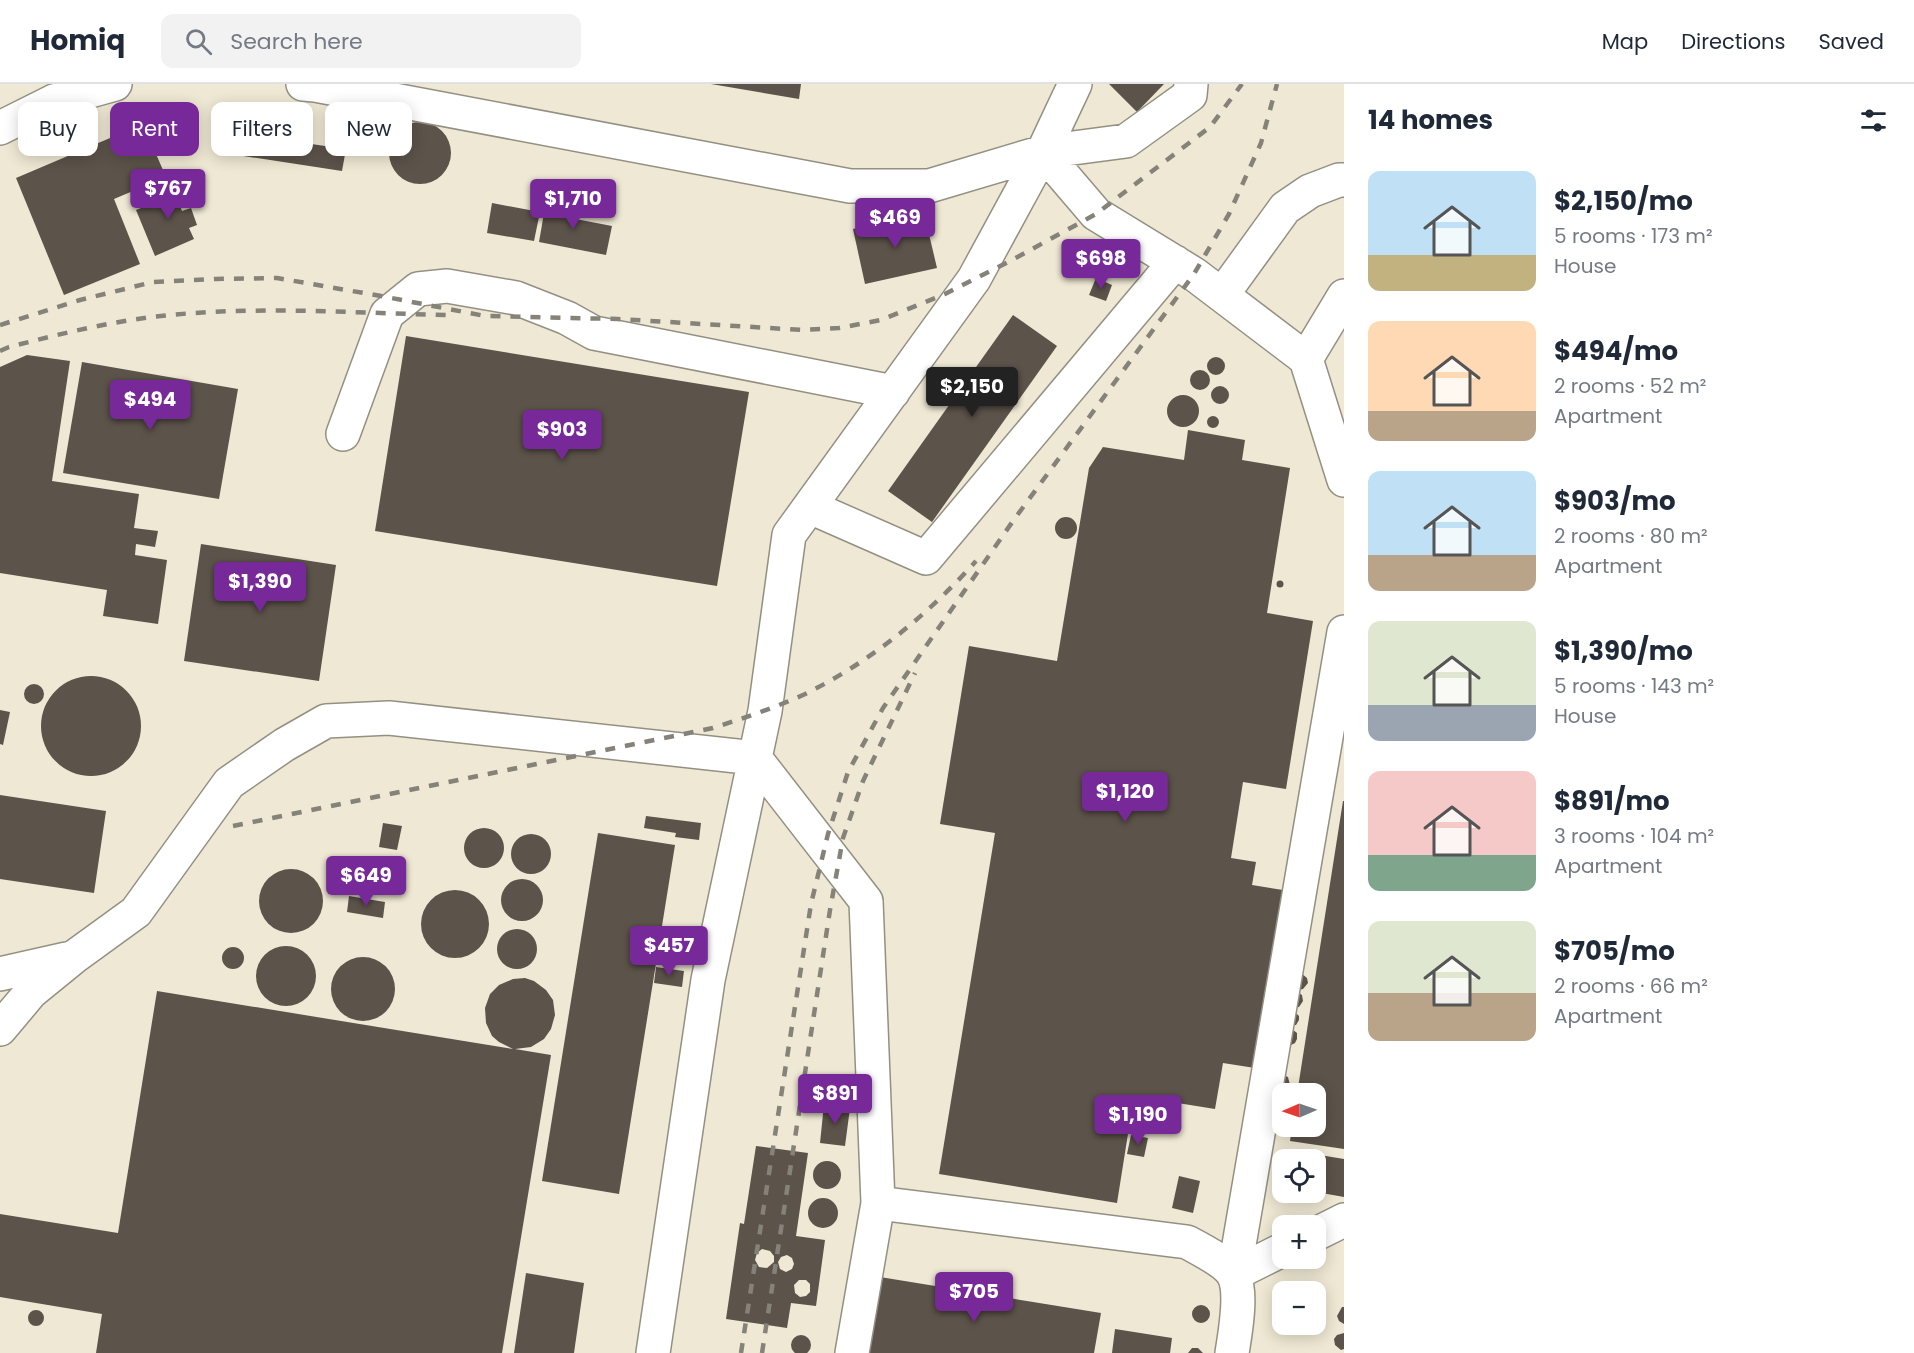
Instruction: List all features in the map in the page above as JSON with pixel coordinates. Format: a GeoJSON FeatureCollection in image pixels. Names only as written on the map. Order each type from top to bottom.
{"type":"FeatureCollection","features":[{"type":"Feature","properties":{"kind":"lane"},"geometry":{"type":"LineString","coordinates":[[10,123],[36,84]]}},
{"type":"Feature","properties":{"kind":"lane"},"geometry":{"type":"LineString","coordinates":[[10,123],[54,101],[115,84]]}},
{"type":"Feature","properties":{"kind":"lane"},"geometry":{"type":"LineString","coordinates":[[303,84],[850,186],[929,186],[1042,152],[1126,141],[1190,94],[1191,84]]}},
{"type":"Feature","properties":{"kind":"lane"},"geometry":{"type":"LineString","coordinates":[[653,1353],[708,980],[765,711],[789,535],[974,279],[1042,152],[1075,84]]}},
{"type":"Feature","properties":{"kind":"lane"},"geometry":{"type":"LineString","coordinates":[[1042,152],[1096,214],[1175,262],[1306,358],[1344,480]]}},
{"type":"Feature","properties":{"kind":"lane"},"geometry":{"type":"LineString","coordinates":[[1222,295],[1285,208],[1310,191],[1344,180]]}},
{"type":"Feature","properties":{"kind":"lane"},"geometry":{"type":"LineString","coordinates":[[810,507],[926,558],[1175,262]]}},
{"type":"Feature","properties":{"kind":"lane"},"geometry":{"type":"LineString","coordinates":[[343,434],[387,314],[418,289],[447,286],[516,298],[567,318],[594,333],[893,392]]}},
{"type":"Feature","properties":{"kind":"lane"},"geometry":{"type":"LineString","coordinates":[[1306,358],[1344,296]]}},
{"type":"Feature","properties":{"kind":"lane"},"geometry":{"type":"LineString","coordinates":[[1233,1353],[1239,1302],[1234,1274],[1344,632]]}},
{"type":"Feature","properties":{"kind":"lane"},"geometry":{"type":"LineString","coordinates":[[0,1029],[31,992],[136,912],[229,783],[284,745],[326,722],[388,718],[755,758],[866,901],[878,1203],[852,1353]]}},
{"type":"Feature","properties":{"kind":"lane"},"geometry":{"type":"LineString","coordinates":[[0,974],[74,957]]}},
{"type":"Feature","properties":{"kind":"lane"},"geometry":{"type":"LineString","coordinates":[[878,1203],[1187,1242],[1214,1257],[1234,1274]]}},
{"type":"Feature","properties":{"kind":"lane"},"geometry":{"type":"LineString","coordinates":[[1326,1229],[1344,1220]]}},
{"type":"Feature","properties":{"kind":"lane"},"geometry":{"type":"LineString","coordinates":[[1234,1274],[1272,1255]]}},
{"type":"Feature","properties":{"kind":"shaded area"},"geometry":{"type":"Polygon","coordinates":[[[0,84],[1344,84],[1344,1353],[0,1353],[0,84]]]}},
{"type":"Feature","properties":{"kind":"building"},"geometry":{"type":"Polygon","coordinates":[[[711,84],[801,84],[799,99],[711,84]]]}},
{"type":"Feature","properties":{"kind":"building"},"geometry":{"type":"Polygon","coordinates":[[[1109,84],[1164,84],[1137,112],[1109,84]]]}},
{"type":"Feature","properties":{"kind":"building"},"geometry":{"type":"Polygon","coordinates":[[[414,122],[426,122],[437,127],[446,136],[451,147],[451,159],[446,170],[437,179],[426,184],[414,184],[403,179],[394,170],[389,159],[389,156],[412,156],[412,123],[414,122]]]}},
{"type":"Feature","properties":{"kind":"building"},"geometry":{"type":"Polygon","coordinates":[[[110,138],[110,156],[157,156],[166,177],[114,199],[140,264],[64,295],[16,178],[68,156],[98,156],[98,143],[110,138]]]}},
{"type":"Feature","properties":{"kind":"building"},"geometry":{"type":"Polygon","coordinates":[[[313,144],[325,146],[325,156],[345,156],[342,171],[244,156],[313,156],[313,144]]]}},
{"type":"Feature","properties":{"kind":"building"},"geometry":{"type":"Polygon","coordinates":[[[178,177],[187,197],[178,201],[182,211],[191,208],[197,225],[189,228],[194,239],[155,256],[136,210],[168,197],[162,184],[178,177]]]}},
{"type":"Feature","properties":{"kind":"building"},"geometry":{"type":"Polygon","coordinates":[[[551,192],[564,195],[560,216],[612,226],[606,255],[539,242],[544,213],[547,214],[551,192]]]}},
{"type":"Feature","properties":{"kind":"building"},"geometry":{"type":"Polygon","coordinates":[[[492,203],[540,212],[534,241],[487,233],[492,203]]]}},
{"type":"Feature","properties":{"kind":"building"},"geometry":{"type":"Polygon","coordinates":[[[924,213],[937,268],[865,284],[853,229],[924,213]]]}},
{"type":"Feature","properties":{"kind":"building"},"geometry":{"type":"Polygon","coordinates":[[[1096,278],[1112,285],[1106,301],[1089,295],[1096,278]]]}},
{"type":"Feature","properties":{"kind":"building"},"geometry":{"type":"Polygon","coordinates":[[[1013,315],[1057,346],[932,522],[888,491],[1013,315]]]}},
{"type":"Feature","properties":{"kind":"building"},"geometry":{"type":"Polygon","coordinates":[[[406,336],[749,392],[717,586],[375,531],[406,336]]]}},
{"type":"Feature","properties":{"kind":"building"},"geometry":{"type":"Polygon","coordinates":[[[27,355],[70,361],[52,481],[139,494],[134,528],[158,531],[155,547],[136,544],[135,555],[167,560],[158,624],[103,616],[107,590],[0,573],[0,367],[27,355]]]}},
{"type":"Feature","properties":{"kind":"building"},"geometry":{"type":"Polygon","coordinates":[[[1216,357],[1222,360],[1225,366],[1222,372],[1216,375],[1210,372],[1207,366],[1210,360],[1216,357]]]}},
{"type":"Feature","properties":{"kind":"building"},"geometry":{"type":"Polygon","coordinates":[[[82,362],[238,389],[219,499],[63,473],[82,362]]]}},
{"type":"Feature","properties":{"kind":"building"},"geometry":{"type":"Polygon","coordinates":[[[1200,370],[1207,373],[1210,380],[1207,387],[1200,390],[1193,387],[1190,380],[1193,373],[1200,370]]]}},
{"type":"Feature","properties":{"kind":"building"},"geometry":{"type":"Polygon","coordinates":[[[1220,386],[1226,389],[1229,395],[1226,401],[1220,404],[1214,401],[1211,395],[1214,389],[1220,386]]]}},
{"type":"Feature","properties":{"kind":"building"},"geometry":{"type":"Polygon","coordinates":[[[1183,395],[1194,400],[1199,411],[1194,422],[1183,427],[1172,422],[1167,411],[1172,400],[1183,395]]]}},
{"type":"Feature","properties":{"kind":"building"},"geometry":{"type":"Polygon","coordinates":[[[1215,416],[1219,422],[1215,428],[1211,428],[1207,420],[1215,416]]]}},
{"type":"Feature","properties":{"kind":"building"},"geometry":{"type":"Polygon","coordinates":[[[1188,430],[1245,440],[1242,460],[1290,468],[1267,613],[1313,621],[1286,789],[1243,782],[1231,858],[1256,862],[1252,885],[1283,890],[1255,1068],[1223,1063],[1215,1109],[1134,1096],[1117,1203],[939,1174],[995,833],[940,824],[969,646],[1057,661],[1089,468],[1103,447],[1184,460],[1188,430]]]}},
{"type":"Feature","properties":{"kind":"building"},"geometry":{"type":"Polygon","coordinates":[[[1062,517],[1070,517],[1077,524],[1077,532],[1070,539],[1062,539],[1055,532],[1055,524],[1062,517]]]}},
{"type":"Feature","properties":{"kind":"building"},"geometry":{"type":"Polygon","coordinates":[[[201,544],[336,565],[319,681],[184,661],[201,544]]]}},
{"type":"Feature","properties":{"kind":"building"},"geometry":{"type":"Polygon","coordinates":[[[1280,580],[1284,584],[1280,588],[1276,584],[1280,580]]]}},
{"type":"Feature","properties":{"kind":"building"},"geometry":{"type":"Polygon","coordinates":[[[91,676],[110,679],[127,690],[138,707],[141,726],[138,745],[127,762],[110,773],[91,776],[72,773],[55,762],[44,745],[41,726],[44,707],[55,690],[72,679],[91,676]]]}},
{"type":"Feature","properties":{"kind":"building"},"geometry":{"type":"Polygon","coordinates":[[[30,684],[38,684],[44,690],[44,698],[38,704],[30,704],[24,698],[24,690],[30,684]]]}},
{"type":"Feature","properties":{"kind":"building"},"geometry":{"type":"Polygon","coordinates":[[[0,710],[10,712],[3,745],[0,744],[0,710]]]}},
{"type":"Feature","properties":{"kind":"building"},"geometry":{"type":"Polygon","coordinates":[[[0,795],[106,811],[94,893],[0,879],[0,795]]]}},
{"type":"Feature","properties":{"kind":"building"},"geometry":{"type":"Polygon","coordinates":[[[1344,801],[1344,1149],[1290,1141],[1291,1137],[1326,1137],[1326,1083],[1299,1083],[1344,801]]]}},
{"type":"Feature","properties":{"kind":"building"},"geometry":{"type":"Polygon","coordinates":[[[646,816],[701,823],[699,840],[675,837],[676,833],[644,828],[646,816]]]}},
{"type":"Feature","properties":{"kind":"building"},"geometry":{"type":"Polygon","coordinates":[[[383,823],[402,826],[397,850],[379,847],[383,823]]]}},
{"type":"Feature","properties":{"kind":"building"},"geometry":{"type":"Polygon","coordinates":[[[484,828],[492,829],[498,834],[503,840],[503,856],[498,862],[492,867],[484,868],[476,867],[470,862],[465,856],[464,848],[465,840],[470,834],[476,829],[484,828]]]}},
{"type":"Feature","properties":{"kind":"building"},"geometry":{"type":"Polygon","coordinates":[[[598,833],[675,845],[619,1194],[542,1181],[598,833]]]}},
{"type":"Feature","properties":{"kind":"building"},"geometry":{"type":"Polygon","coordinates":[[[531,834],[545,840],[551,854],[545,868],[531,874],[517,868],[511,854],[517,840],[531,834]]]}},
{"type":"Feature","properties":{"kind":"building"},"geometry":{"type":"Polygon","coordinates":[[[291,869],[303,871],[314,878],[321,889],[323,901],[321,913],[314,924],[303,931],[291,933],[279,931],[268,924],[261,913],[259,901],[261,889],[268,878],[279,871],[291,869]]]}},
{"type":"Feature","properties":{"kind":"building"},"geometry":{"type":"Polygon","coordinates":[[[522,879],[537,885],[543,900],[537,915],[522,921],[507,915],[501,900],[507,885],[522,879]]]}},
{"type":"Feature","properties":{"kind":"building"},"geometry":{"type":"Polygon","coordinates":[[[448,890],[462,890],[474,895],[484,905],[489,924],[484,943],[474,953],[462,958],[448,958],[436,953],[426,943],[421,931],[421,917],[426,905],[436,895],[448,890]]]}},
{"type":"Feature","properties":{"kind":"building"},"geometry":{"type":"Polygon","coordinates":[[[349,896],[385,902],[383,918],[347,912],[349,896]]]}},
{"type":"Feature","properties":{"kind":"building"},"geometry":{"type":"Polygon","coordinates":[[[517,929],[525,930],[531,935],[536,941],[536,957],[531,963],[525,968],[517,969],[509,968],[503,963],[498,957],[497,949],[498,941],[503,935],[509,930],[517,929]]]}},
{"type":"Feature","properties":{"kind":"building"},"geometry":{"type":"Polygon","coordinates":[[[286,946],[303,951],[311,959],[316,976],[311,993],[303,1001],[286,1006],[269,1001],[261,993],[256,976],[261,959],[269,951],[286,946]]]}},
{"type":"Feature","properties":{"kind":"building"},"geometry":{"type":"Polygon","coordinates":[[[233,947],[243,954],[244,958],[237,968],[233,969],[223,962],[222,958],[229,948],[233,947]]]}},
{"type":"Feature","properties":{"kind":"building"},"geometry":{"type":"Polygon","coordinates":[[[357,957],[369,957],[386,966],[393,977],[395,989],[393,1001],[386,1012],[369,1021],[357,1021],[345,1016],[336,1007],[331,995],[331,983],[336,971],[345,962],[357,957]]]}},
{"type":"Feature","properties":{"kind":"building"},"geometry":{"type":"Polygon","coordinates":[[[656,967],[684,971],[682,987],[654,983],[656,967]]]}},
{"type":"Feature","properties":{"kind":"building"},"geometry":{"type":"Polygon","coordinates":[[[1301,973],[1307,978],[1308,983],[1303,989],[1298,990],[1301,973]]]}},
{"type":"Feature","properties":{"kind":"building"},"geometry":{"type":"Polygon","coordinates":[[[525,978],[534,981],[546,990],[553,1000],[555,1015],[551,1029],[544,1039],[531,1047],[515,1049],[551,1055],[502,1353],[96,1353],[102,1314],[0,1297],[0,1214],[118,1233],[157,991],[513,1049],[492,1036],[486,1023],[485,1008],[490,994],[499,985],[513,979],[525,978]]]}},
{"type":"Feature","properties":{"kind":"building"},"geometry":{"type":"Polygon","coordinates":[[[1296,991],[1302,995],[1303,1001],[1299,1007],[1294,1008],[1296,991]]]}},
{"type":"Feature","properties":{"kind":"building"},"geometry":{"type":"Polygon","coordinates":[[[1294,1011],[1299,1016],[1299,1020],[1296,1025],[1289,1025],[1294,1011]]]}},
{"type":"Feature","properties":{"kind":"building"},"geometry":{"type":"Polygon","coordinates":[[[1292,1029],[1297,1033],[1297,1039],[1289,1046],[1292,1029]]]}},
{"type":"Feature","properties":{"kind":"building"},"geometry":{"type":"Polygon","coordinates":[[[1281,1074],[1288,1077],[1290,1083],[1280,1083],[1281,1074]]]}},
{"type":"Feature","properties":{"kind":"building"},"geometry":{"type":"Polygon","coordinates":[[[824,1104],[850,1108],[845,1146],[820,1143],[824,1104]]]}},
{"type":"Feature","properties":{"kind":"building"},"geometry":{"type":"Polygon","coordinates":[[[1131,1135],[1148,1138],[1144,1157],[1127,1154],[1131,1135]]]}},
{"type":"Feature","properties":{"kind":"building"},"geometry":{"type":"Polygon","coordinates":[[[756,1146],[808,1153],[796,1236],[825,1240],[816,1306],[791,1303],[787,1328],[726,1319],[740,1223],[744,1224],[756,1146]],[[762,1249],[757,1253],[755,1260],[759,1267],[767,1268],[774,1262],[774,1256],[770,1251],[762,1249]],[[787,1255],[781,1257],[778,1262],[780,1269],[786,1272],[792,1269],[794,1264],[792,1258],[787,1255]],[[799,1280],[794,1285],[795,1293],[800,1297],[810,1292],[810,1284],[806,1280],[799,1280]]]}},
{"type":"Feature","properties":{"kind":"building"},"geometry":{"type":"Polygon","coordinates":[[[1326,1156],[1344,1159],[1344,1197],[1326,1194],[1326,1156]]]}},
{"type":"Feature","properties":{"kind":"building"},"geometry":{"type":"Polygon","coordinates":[[[827,1161],[837,1165],[841,1175],[837,1185],[827,1189],[817,1185],[813,1175],[817,1165],[827,1161]]]}},
{"type":"Feature","properties":{"kind":"building"},"geometry":{"type":"Polygon","coordinates":[[[1179,1176],[1200,1181],[1193,1213],[1172,1208],[1179,1176]]]}},
{"type":"Feature","properties":{"kind":"building"},"geometry":{"type":"Polygon","coordinates":[[[823,1198],[834,1202],[838,1213],[834,1224],[823,1228],[812,1224],[808,1213],[812,1202],[823,1198]]]}},
{"type":"Feature","properties":{"kind":"building"},"geometry":{"type":"Polygon","coordinates":[[[526,1273],[584,1283],[574,1353],[514,1353],[526,1273]]]}},
{"type":"Feature","properties":{"kind":"building"},"geometry":{"type":"Polygon","coordinates":[[[880,1277],[1101,1313],[1094,1353],[868,1353],[880,1277]]]}},
{"type":"Feature","properties":{"kind":"building"},"geometry":{"type":"Polygon","coordinates":[[[1201,1305],[1207,1308],[1210,1314],[1207,1320],[1201,1323],[1195,1320],[1192,1314],[1195,1308],[1201,1305]]]}},
{"type":"Feature","properties":{"kind":"building"},"geometry":{"type":"Polygon","coordinates":[[[1344,1307],[1344,1324],[1337,1316],[1344,1307]]]}},
{"type":"Feature","properties":{"kind":"building"},"geometry":{"type":"Polygon","coordinates":[[[33,1310],[39,1310],[44,1318],[42,1324],[33,1326],[28,1321],[28,1315],[33,1310]]]}},
{"type":"Feature","properties":{"kind":"building"},"geometry":{"type":"Polygon","coordinates":[[[1115,1329],[1172,1338],[1170,1353],[1112,1353],[1115,1329]]]}},
{"type":"Feature","properties":{"kind":"building"},"geometry":{"type":"Polygon","coordinates":[[[1344,1333],[1344,1349],[1341,1350],[1335,1345],[1334,1339],[1337,1335],[1344,1333]]]}},
{"type":"Feature","properties":{"kind":"building"},"geometry":{"type":"Polygon","coordinates":[[[797,1336],[805,1336],[810,1341],[810,1349],[805,1354],[797,1354],[792,1349],[792,1341],[797,1336]]]}},
{"type":"Feature","properties":{"kind":"building"},"geometry":{"type":"Polygon","coordinates":[[[1192,1348],[1198,1348],[1203,1353],[1188,1353],[1192,1348]]]}},
{"type":"Feature","properties":{"kind":"railway"},"geometry":{"type":"LineString","coordinates":[[0,325],[80,300],[153,282],[277,278],[485,316],[618,319],[803,330],[839,328],[881,320],[945,294],[1096,214],[1210,127],[1242,84]]}},
{"type":"Feature","properties":{"kind":"railway"},"geometry":{"type":"LineString","coordinates":[[741,1353],[811,904],[828,834],[848,772],[883,708],[1013,521],[1194,274],[1229,214],[1261,143],[1277,84]]}},
{"type":"Feature","properties":{"kind":"railway"},"geometry":{"type":"LineString","coordinates":[[0,351],[98,326],[189,313],[300,311],[449,315]]}},
{"type":"Feature","properties":{"kind":"railway"},"geometry":{"type":"LineString","coordinates":[[233,826],[713,728],[759,713],[803,695],[874,653],[918,619],[976,561]]}},
{"type":"Feature","properties":{"kind":"railway"},"geometry":{"type":"LineString","coordinates":[[762,1353],[843,838],[863,781],[915,673]]}}]}
